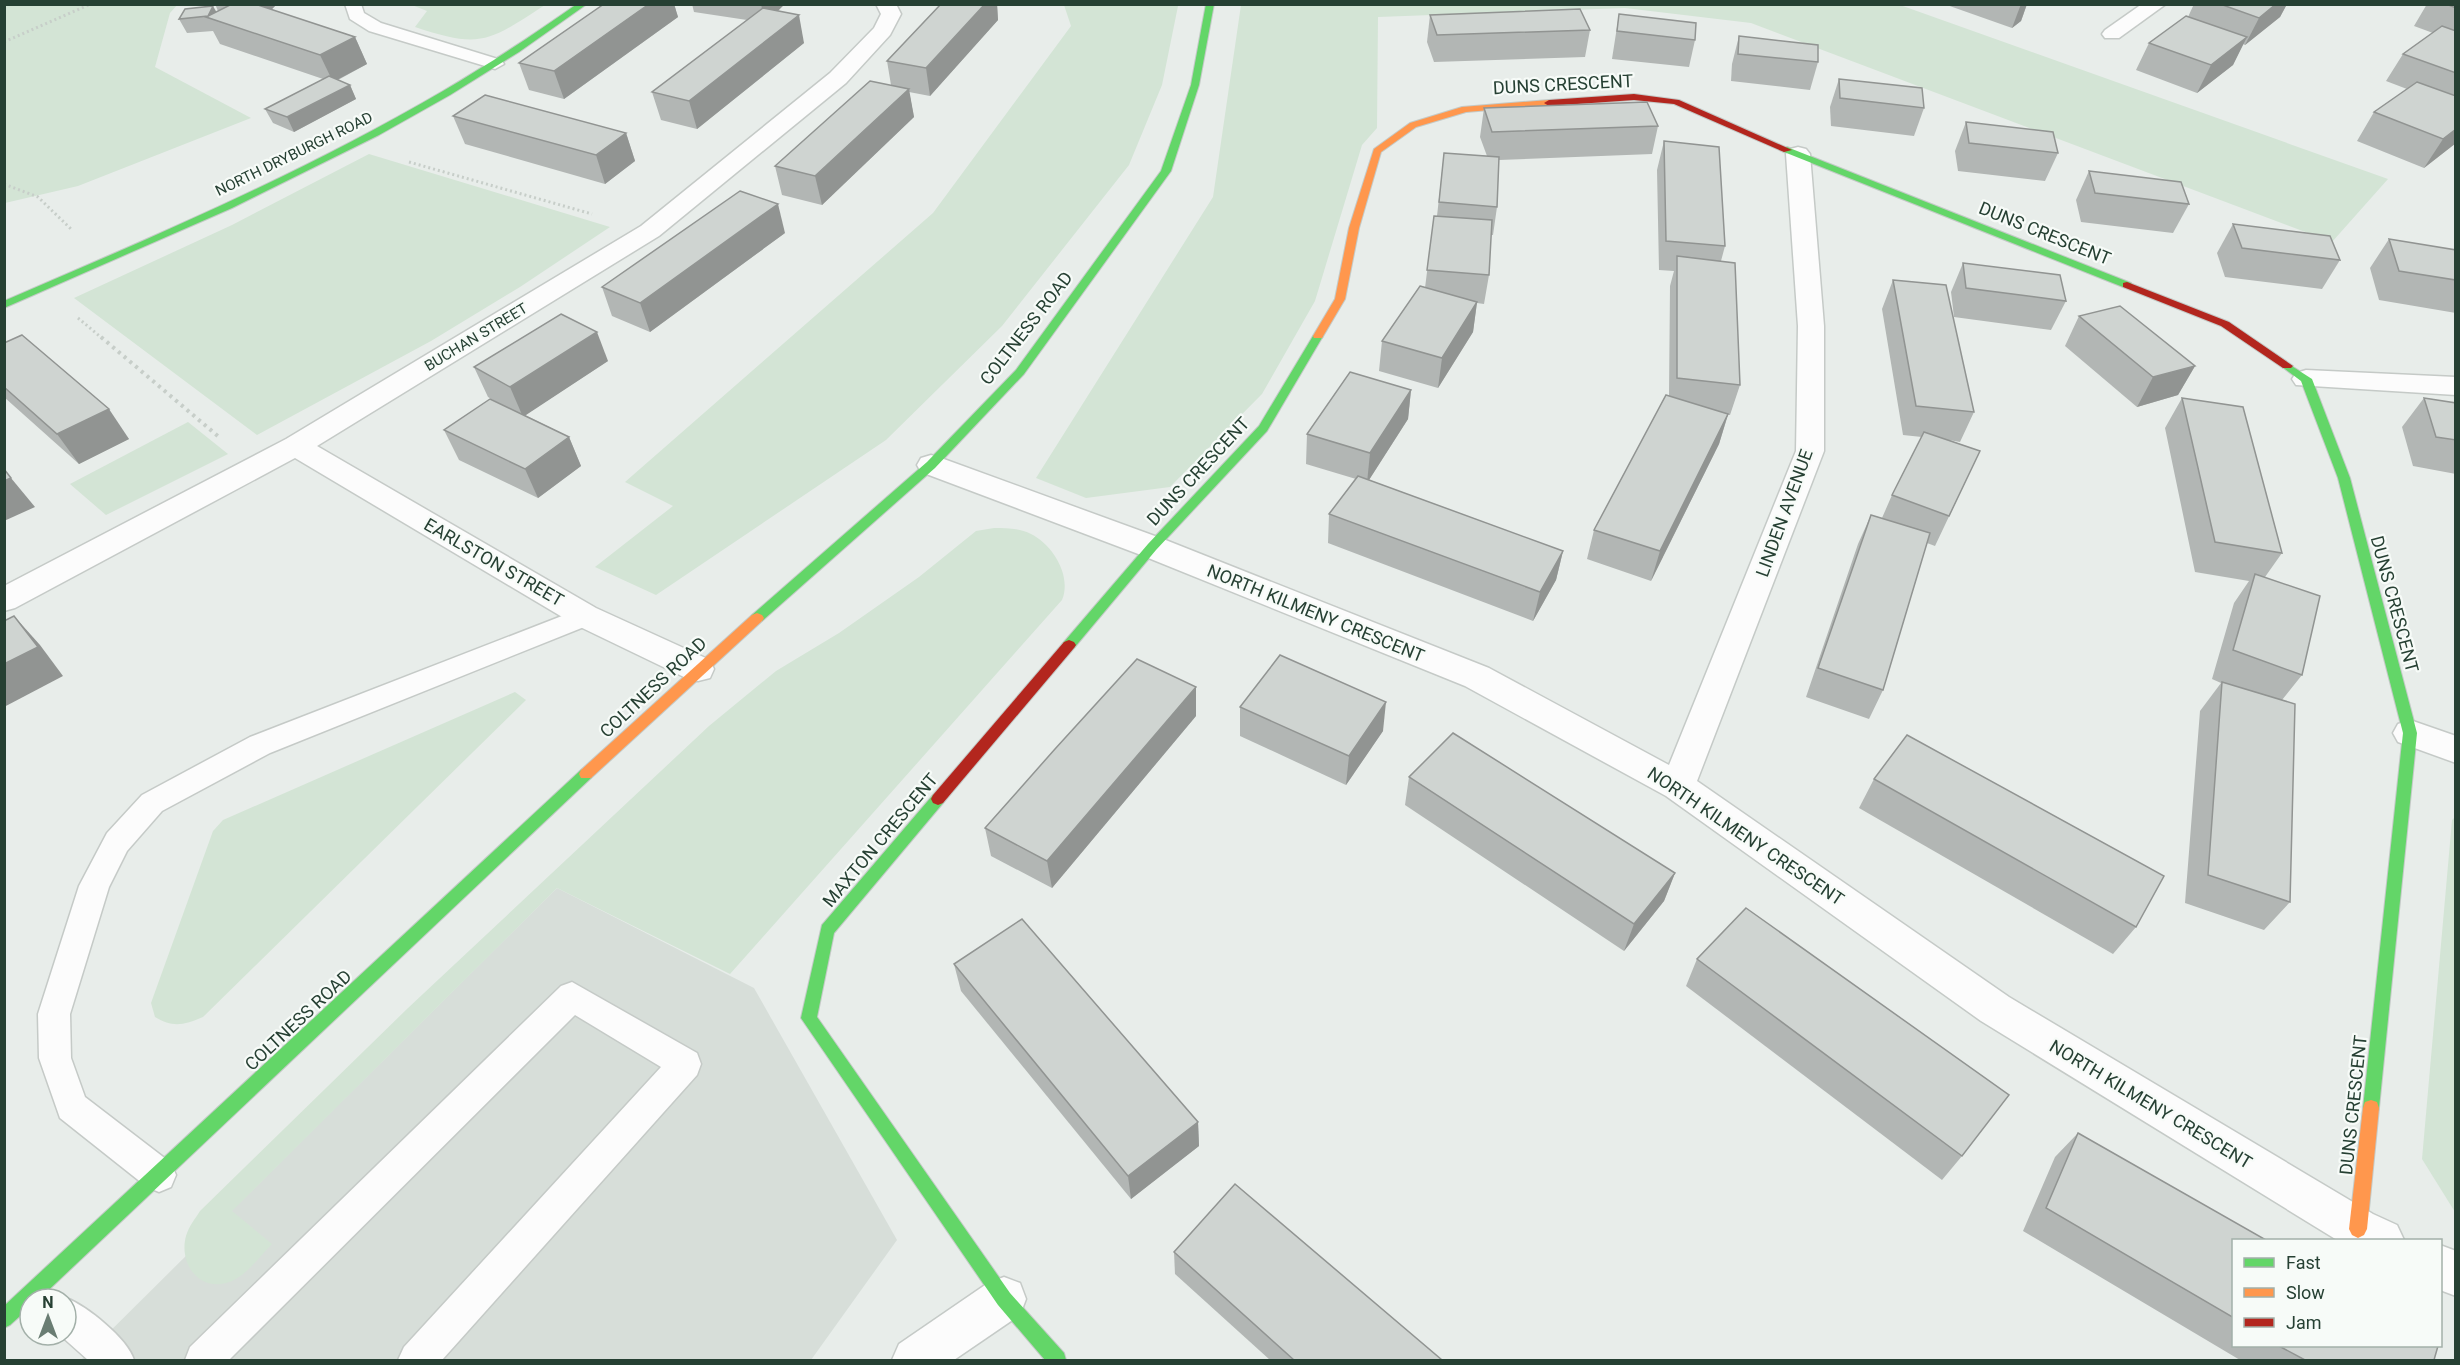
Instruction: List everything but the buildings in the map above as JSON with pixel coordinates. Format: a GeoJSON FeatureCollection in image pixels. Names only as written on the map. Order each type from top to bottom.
{"type":"FeatureCollection","features":[{"type":"Feature","properties":{"kind":"street","name":"NORTH DRYBURGH ROAD"},"geometry":{"type":"LineString","coordinates":[[4,305],[222,208],[409,116],[495,64],[583,4]]}},
{"type":"Feature","properties":{"kind":"street","name":"BUCHAN STREET"},"geometry":{"type":"LineString","coordinates":[[4,600],[296,446],[650,231],[838,78],[884,31],[891,14],[886,4]]}},
{"type":"Feature","properties":{"kind":"street","name":"COLTNESS ROAD"},"geometry":{"type":"LineString","coordinates":[[48,1287],[159,1175],[698,669],[931,465],[1020,372],[1166,171],[1195,85],[1210,4]]}},
{"type":"Feature","properties":{"kind":"street"},"geometry":{"type":"LineString","coordinates":[[2112,34],[2156,4]]}},
{"type":"Feature","properties":{"kind":"street","name":"DUNS CRESCENT"},"geometry":{"type":"LineString","coordinates":[[1152,547],[1263,428],[1340,299],[1354,228],[1377,152],[1413,125],[1465,109],[1634,97],[1676,102],[1798,154],[2225,324],[2306,379],[2344,478],[2410,733],[2370,1235]]}},
{"type":"Feature","properties":{"kind":"street","name":"LINDEN AVENUE"},"geometry":{"type":"LineString","coordinates":[[1678,786],[1810,451],[1811,326],[1798,154]]}},
{"type":"Feature","properties":{"kind":"street"},"geometry":{"type":"LineString","coordinates":[[2306,379],[2456,386]]}},
{"type":"Feature","properties":{"kind":"street","name":"EARLSTON STREET"},"geometry":{"type":"LineString","coordinates":[[296,446],[585,616],[698,669]]}},
{"type":"Feature","properties":{"kind":"street","name":"NORTH KILMENY CRESCENT"},"geometry":{"type":"LineString","coordinates":[[931,465],[1152,547],[1477,677],[1678,786],[1995,1009],[2370,1235]]}},
{"type":"Feature","properties":{"kind":"street","name":"MAXTON CRESCENT"},"geometry":{"type":"LineString","coordinates":[[1057,1360],[1004,1299],[809,1018],[827,930],[1152,547]]}},
{"type":"Feature","properties":{"kind":"street"},"geometry":{"type":"LineString","coordinates":[[2410,733],[2456,750]]}},
{"type":"Feature","properties":{"kind":"street"},"geometry":{"type":"LineString","coordinates":[[2442,1268],[2456,1274]]}},
{"type":"Feature","properties":{"kind":"street"},"geometry":{"type":"LineString","coordinates":[[915,1360],[1004,1299]]}},
{"type":"Feature","properties":{"kind":"street","name":"COLTNESS ROAD"},"geometry":{"type":"LineString","coordinates":[[4,1319],[18,1310]]}},
{"type":"Feature","properties":{"kind":"lane"},"geometry":{"type":"LineString","coordinates":[[354,4],[356,15],[375,27],[495,64]]}},
{"type":"Feature","properties":{"kind":"lane"},"geometry":{"type":"LineString","coordinates":[[159,1175],[72,1107],[55,1058],[54,1014],[94,886],[117,842],[152,803],[260,745],[585,616]]}},
{"type":"Feature","properties":{"kind":"lane"},"geometry":{"type":"LineString","coordinates":[[203,1360],[572,996],[685,1064],[417,1360]]}},
{"type":"Feature","properties":{"kind":"lane"},"geometry":{"type":"LineString","coordinates":[[78,1327],[116,1360]]}},
{"type":"Feature","properties":{"kind":"path"},"geometry":{"type":"LineString","coordinates":[[4,42],[91,4]]}},
{"type":"Feature","properties":{"kind":"path"},"geometry":{"type":"LineString","coordinates":[[351,145],[650,231]]}},
{"type":"Feature","properties":{"kind":"path"},"geometry":{"type":"LineString","coordinates":[[4,184],[38,196],[70,227],[97,265]]}},
{"type":"Feature","properties":{"kind":"path"},"geometry":{"type":"LineString","coordinates":[[77,318],[254,467]]}},
{"type":"Feature","properties":{"kind":"shaded area"},"geometry":{"type":"Polygon","coordinates":[[[557,888],[754,988],[897,1240],[811,1360],[81,1360],[557,888]]]}},
{"type":"Feature","properties":{"kind":"green space"},"geometry":{"type":"Polygon","coordinates":[[[4,5],[177,5],[170,13],[155,67],[251,118],[78,186],[5,203],[4,5]]]}},
{"type":"Feature","properties":{"kind":"green space"},"geometry":{"type":"Polygon","coordinates":[[[412,5],[545,5],[496,34],[470,39],[455,38],[415,27],[427,11],[412,5]]]}},
{"type":"Feature","properties":{"kind":"green space"},"geometry":{"type":"Polygon","coordinates":[[[1064,5],[1178,6],[1162,85],[1129,165],[1002,326],[886,440],[656,595],[595,567],[673,506],[625,482],[933,213],[1071,26],[1064,5]]]}},
{"type":"Feature","properties":{"kind":"green space"},"geometry":{"type":"Polygon","coordinates":[[[1241,5],[1900,5],[2388,179],[2332,242],[1751,23],[1625,8],[1378,17],[1377,128],[1362,145],[1315,301],[1262,394],[1170,487],[1086,498],[1036,478],[1213,197],[1241,5]]]}},
{"type":"Feature","properties":{"kind":"green space"},"geometry":{"type":"Polygon","coordinates":[[[369,154],[610,227],[520,287],[431,341],[257,435],[74,298],[232,225],[369,154]]]}},
{"type":"Feature","properties":{"kind":"green space"},"geometry":{"type":"Polygon","coordinates":[[[188,422],[228,454],[106,515],[70,484],[188,422]]]}},
{"type":"Feature","properties":{"kind":"green space"},"geometry":{"type":"Polygon","coordinates":[[[994,528],[1026,532],[1047,546],[1062,571],[1064,591],[1062,600],[730,974],[557,888],[232,1211],[272,1244],[254,1264],[239,1277],[222,1284],[203,1281],[195,1275],[189,1267],[184,1247],[187,1232],[200,1211],[408,1008],[709,726],[776,671],[839,633],[919,577],[976,531],[994,528]]]}},
{"type":"Feature","properties":{"kind":"green space"},"geometry":{"type":"Polygon","coordinates":[[[515,692],[526,700],[203,1017],[190,1022],[173,1024],[155,1017],[151,1003],[213,831],[223,820],[515,692]]]}},
{"type":"Feature","properties":{"kind":"green space"},"geometry":{"type":"Polygon","coordinates":[[[2455,817],[2455,1212],[2422,1159],[2452,820],[2455,817]]]}},
{"type":"Feature","properties":{"kind":"traffic: fast"},"geometry":{"type":"LineString","coordinates":[[4,305],[154,240],[302,171],[447,93],[516,50],[583,4]]}},
{"type":"Feature","properties":{"kind":"traffic: fast"},"geometry":{"type":"LineString","coordinates":[[757,618],[931,465],[1020,372],[1166,171],[1195,85],[1210,4]]}},
{"type":"Feature","properties":{"kind":"traffic: fast"},"geometry":{"type":"LineString","coordinates":[[1787,150],[2127,285]]}},
{"type":"Feature","properties":{"kind":"traffic: fast"},"geometry":{"type":"LineString","coordinates":[[1069,645],[1152,547],[1263,428],[1318,336]]}},
{"type":"Feature","properties":{"kind":"traffic: fast"},"geometry":{"type":"LineString","coordinates":[[2287,366],[2306,379],[2344,478],[2410,733],[2371,1108]]}},
{"type":"Feature","properties":{"kind":"traffic: fast"},"geometry":{"type":"LineString","coordinates":[[4,1319],[586,774]]}},
{"type":"Feature","properties":{"kind":"traffic: fast"},"geometry":{"type":"LineString","coordinates":[[938,799],[827,930],[809,1018],[1004,1299],[1057,1360]]}},
{"type":"Feature","properties":{"kind":"traffic: slow"},"geometry":{"type":"LineString","coordinates":[[1318,336],[1340,299],[1354,228],[1377,151],[1413,125],[1465,109],[1549,103]]}},
{"type":"Feature","properties":{"kind":"traffic: slow"},"geometry":{"type":"LineString","coordinates":[[586,774],[757,618]]}},
{"type":"Feature","properties":{"kind":"traffic: slow"},"geometry":{"type":"LineString","coordinates":[[2358,1229],[2371,1108]]}},
{"type":"Feature","properties":{"kind":"traffic: jam"},"geometry":{"type":"LineString","coordinates":[[1549,103],[1634,97],[1676,102],[1787,150]]}},
{"type":"Feature","properties":{"kind":"traffic: jam"},"geometry":{"type":"LineString","coordinates":[[2127,285],[2225,324],[2287,366]]}},
{"type":"Feature","properties":{"kind":"traffic: jam"},"geometry":{"type":"LineString","coordinates":[[938,799],[1069,645]]}}]}
